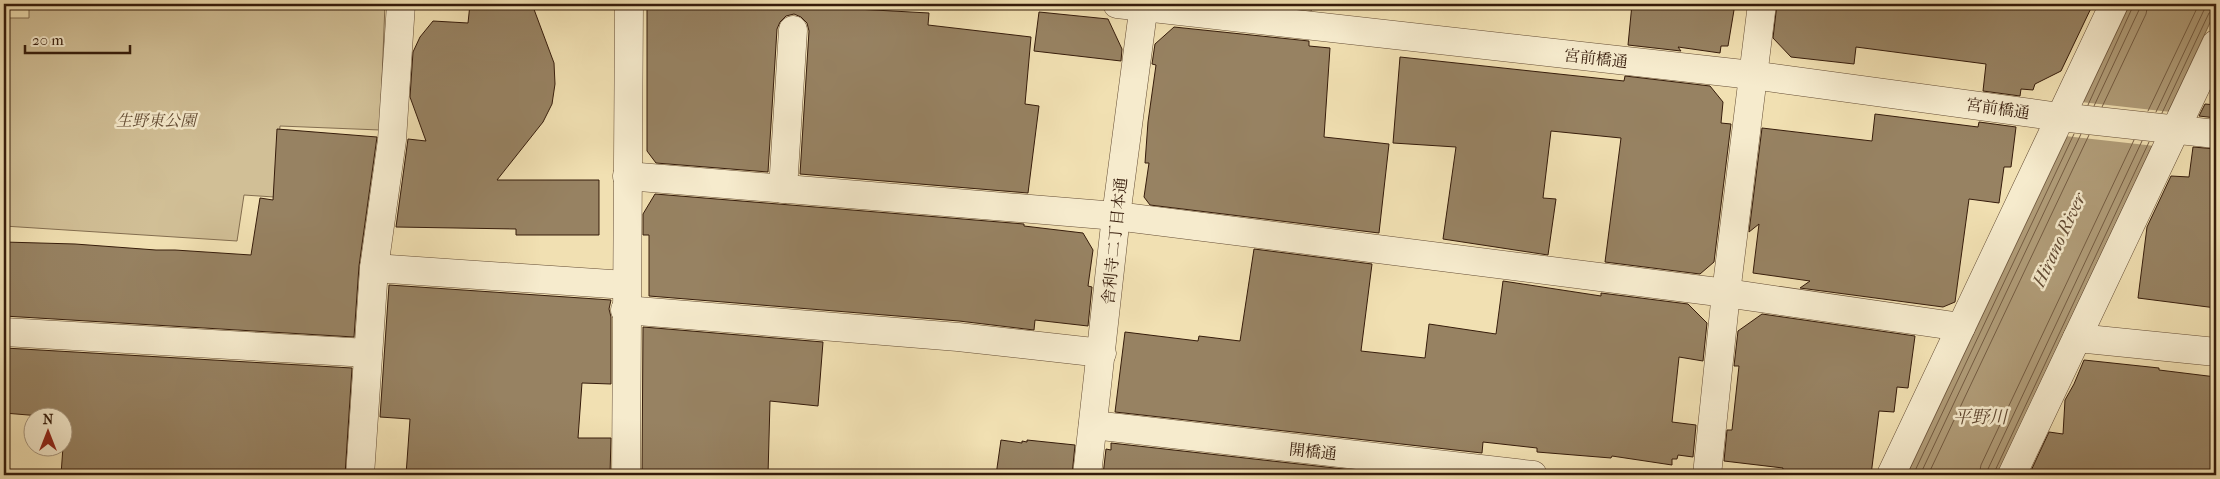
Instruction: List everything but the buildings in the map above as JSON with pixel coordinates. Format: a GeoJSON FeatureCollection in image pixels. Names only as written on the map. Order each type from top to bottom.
{"type":"FeatureCollection","features":[{"type":"Feature","properties":{"kind":"street"},"geometry":{"type":"LineString","coordinates":[[360,475],[374,268],[392,140],[401,4]]}},
{"type":"Feature","properties":{"kind":"street"},"geometry":{"type":"LineString","coordinates":[[626,475],[629,4]]}},
{"type":"Feature","properties":{"kind":"street"},"geometry":{"type":"LineString","coordinates":[[1707,475],[1726,294],[1762,4]]}},
{"type":"Feature","properties":{"kind":"street"},"geometry":{"type":"LineString","coordinates":[[1891,475],[1960,327],[2067,117],[2114,4]]}},
{"type":"Feature","properties":{"kind":"street","name":"宮前橋通"},"geometry":{"type":"LineString","coordinates":[[1135,5],[1752,75],[2170,129]]}},
{"type":"Feature","properties":{"kind":"street","name":"舎利寺二丁目本通"},"geometry":{"type":"LineString","coordinates":[[1087,475],[1116,216],[1135,5]]}},
{"type":"Feature","properties":{"kind":"street"},"geometry":{"type":"LineString","coordinates":[[783,189],[793,30]]}},
{"type":"Feature","properties":{"kind":"street"},"geometry":{"type":"LineString","coordinates":[[2012,475],[2077,338],[2170,129],[2216,44]]}},
{"type":"Feature","properties":{"kind":"street"},"geometry":{"type":"LineString","coordinates":[[2170,129],[2216,134]]}},
{"type":"Feature","properties":{"kind":"street"},"geometry":{"type":"LineString","coordinates":[[627,176],[1116,216],[1726,294],[1960,327]]}},
{"type":"Feature","properties":{"kind":"street"},"geometry":{"type":"LineString","coordinates":[[374,268],[1102,353]]}},
{"type":"Feature","properties":{"kind":"street"},"geometry":{"type":"LineString","coordinates":[[4,332],[368,353]]}},
{"type":"Feature","properties":{"kind":"street"},"geometry":{"type":"LineString","coordinates":[[2077,338],[2216,352]]}},
{"type":"Feature","properties":{"kind":"street","name":"開橋通"},"geometry":{"type":"LineString","coordinates":[[1093,425],[1533,475]]}},
{"type":"Feature","properties":{"kind":"green space","name":"生野東公園"},"geometry":{"type":"Polygon","coordinates":[[[29,4],[385,4],[380,130],[280,126],[274,197],[244,195],[237,241],[4,226],[4,18],[29,18],[29,4]]]}},
{"type":"Feature","properties":{"kind":"water","name":"平野川"},"geometry":{"type":"Polygon","coordinates":[[[2130,4],[2216,4],[2216,10],[1997,475],[1907,475],[2130,4]]]}},
{"type":"Feature","properties":{"kind":"pier"},"geometry":{"type":"Polygon","coordinates":[[[2081,102],[2171,112],[2155,146],[2065,136],[2081,102]]]}},
{"type":"Feature","properties":{"kind":"water label","name":"Hirano River"},"geometry":{"type":"Point","coordinates":[2059,240]}}]}
